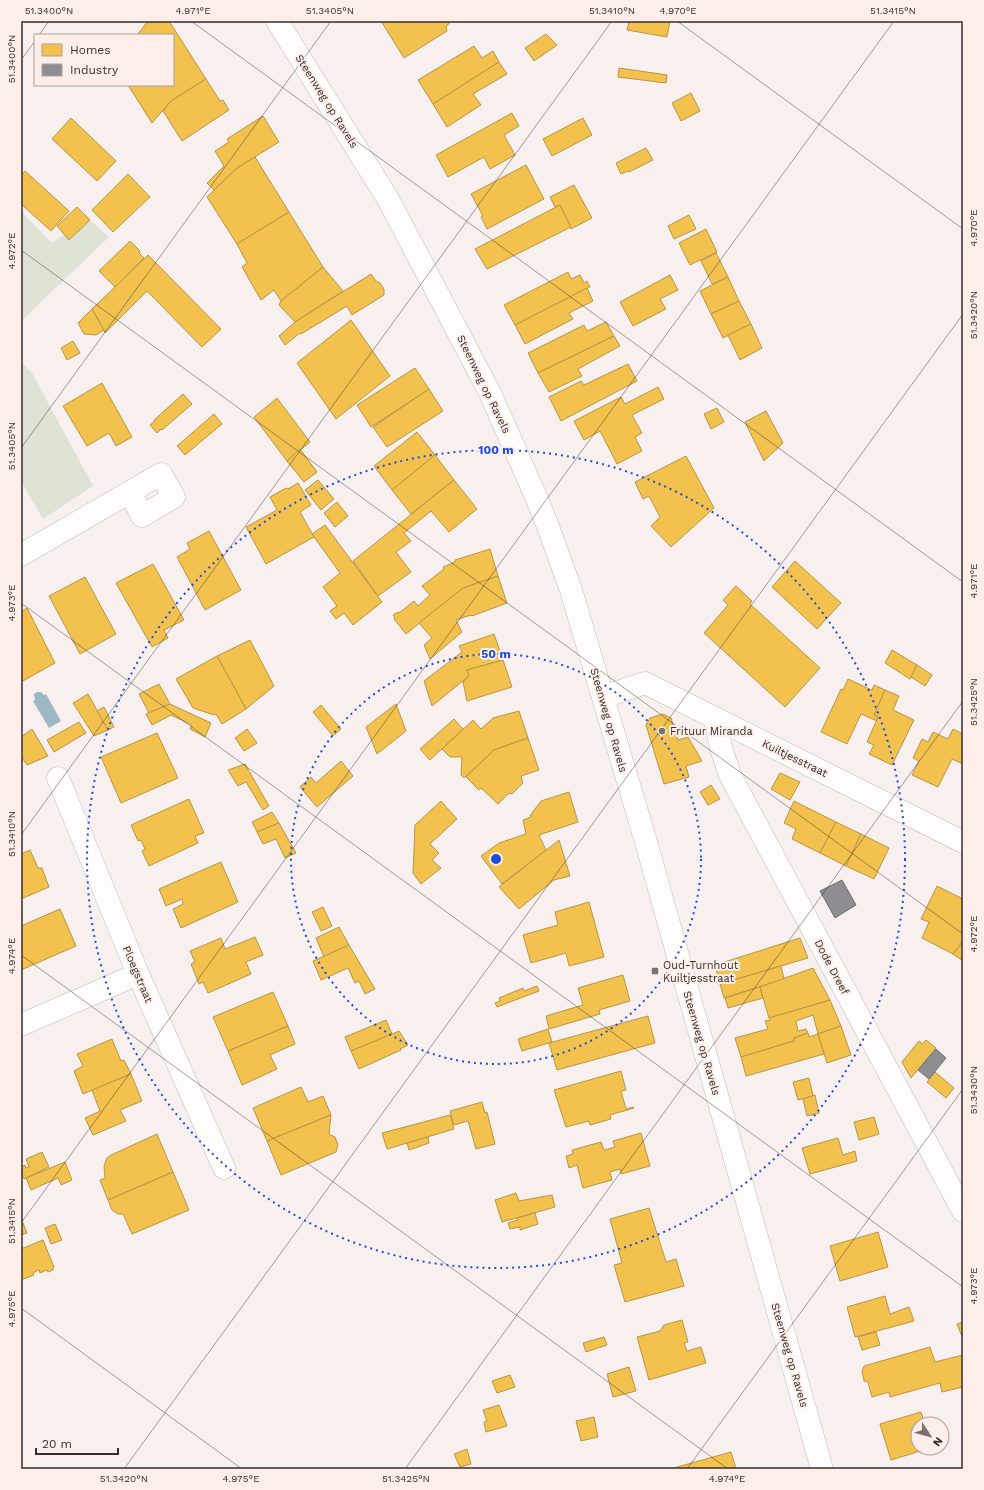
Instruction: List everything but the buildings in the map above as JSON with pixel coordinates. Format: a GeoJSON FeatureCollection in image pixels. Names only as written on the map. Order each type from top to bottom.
{"type":"FeatureCollection","features":[{"type":"Feature","properties":{"kind":"street","name":"Steenweg op Ravels"},"geometry":{"type":"LineString","coordinates":[[277,21],[388,199],[490,393],[538,499],[571,590],[648,849],[822,1469]]}},
{"type":"Feature","properties":{"kind":"street"},"geometry":{"type":"LineString","coordinates":[[21,555],[130,492]]}},
{"type":"Feature","properties":{"kind":"street","name":"Kuiltjesstraat"},"geometry":{"type":"LineString","coordinates":[[603,697],[645,682],[963,842]]}},
{"type":"Feature","properties":{"kind":"street","name":"Dode Dreef"},"geometry":{"type":"LineString","coordinates":[[715,718],[730,775],[963,1211]]}},
{"type":"Feature","properties":{"kind":"street","name":"Ploegstraat"},"geometry":{"type":"LineString","coordinates":[[58,778],[138,974],[224,1168]]}},
{"type":"Feature","properties":{"kind":"street"},"geometry":{"type":"LineString","coordinates":[[21,1025],[138,974]]}},
{"type":"Feature","properties":{"kind":"shaded area"},"geometry":{"type":"Polygon","coordinates":[[[21,211],[52,243],[88,218],[109,237],[21,321],[21,211]]]}},
{"type":"Feature","properties":{"kind":"shaded area"},"geometry":{"type":"Polygon","coordinates":[[[21,362],[32,373],[93,486],[43,519],[21,481],[21,362]]]}},
{"type":"Feature","properties":{"kind":"water"},"geometry":{"type":"Polygon","coordinates":[[[41,692],[44,695],[46,694],[61,721],[49,728],[33,701],[35,700],[34,694],[41,692]]]}},
{"type":"Feature","properties":{"kind":"place","name":"Frituur Miranda"},"geometry":{"type":"Point","coordinates":[662,731]}},
{"type":"Feature","properties":{"kind":"place","name":"Oud-Turnhout Kuiltjesstraat"},"geometry":{"type":"Point","coordinates":[655,971]}}]}
